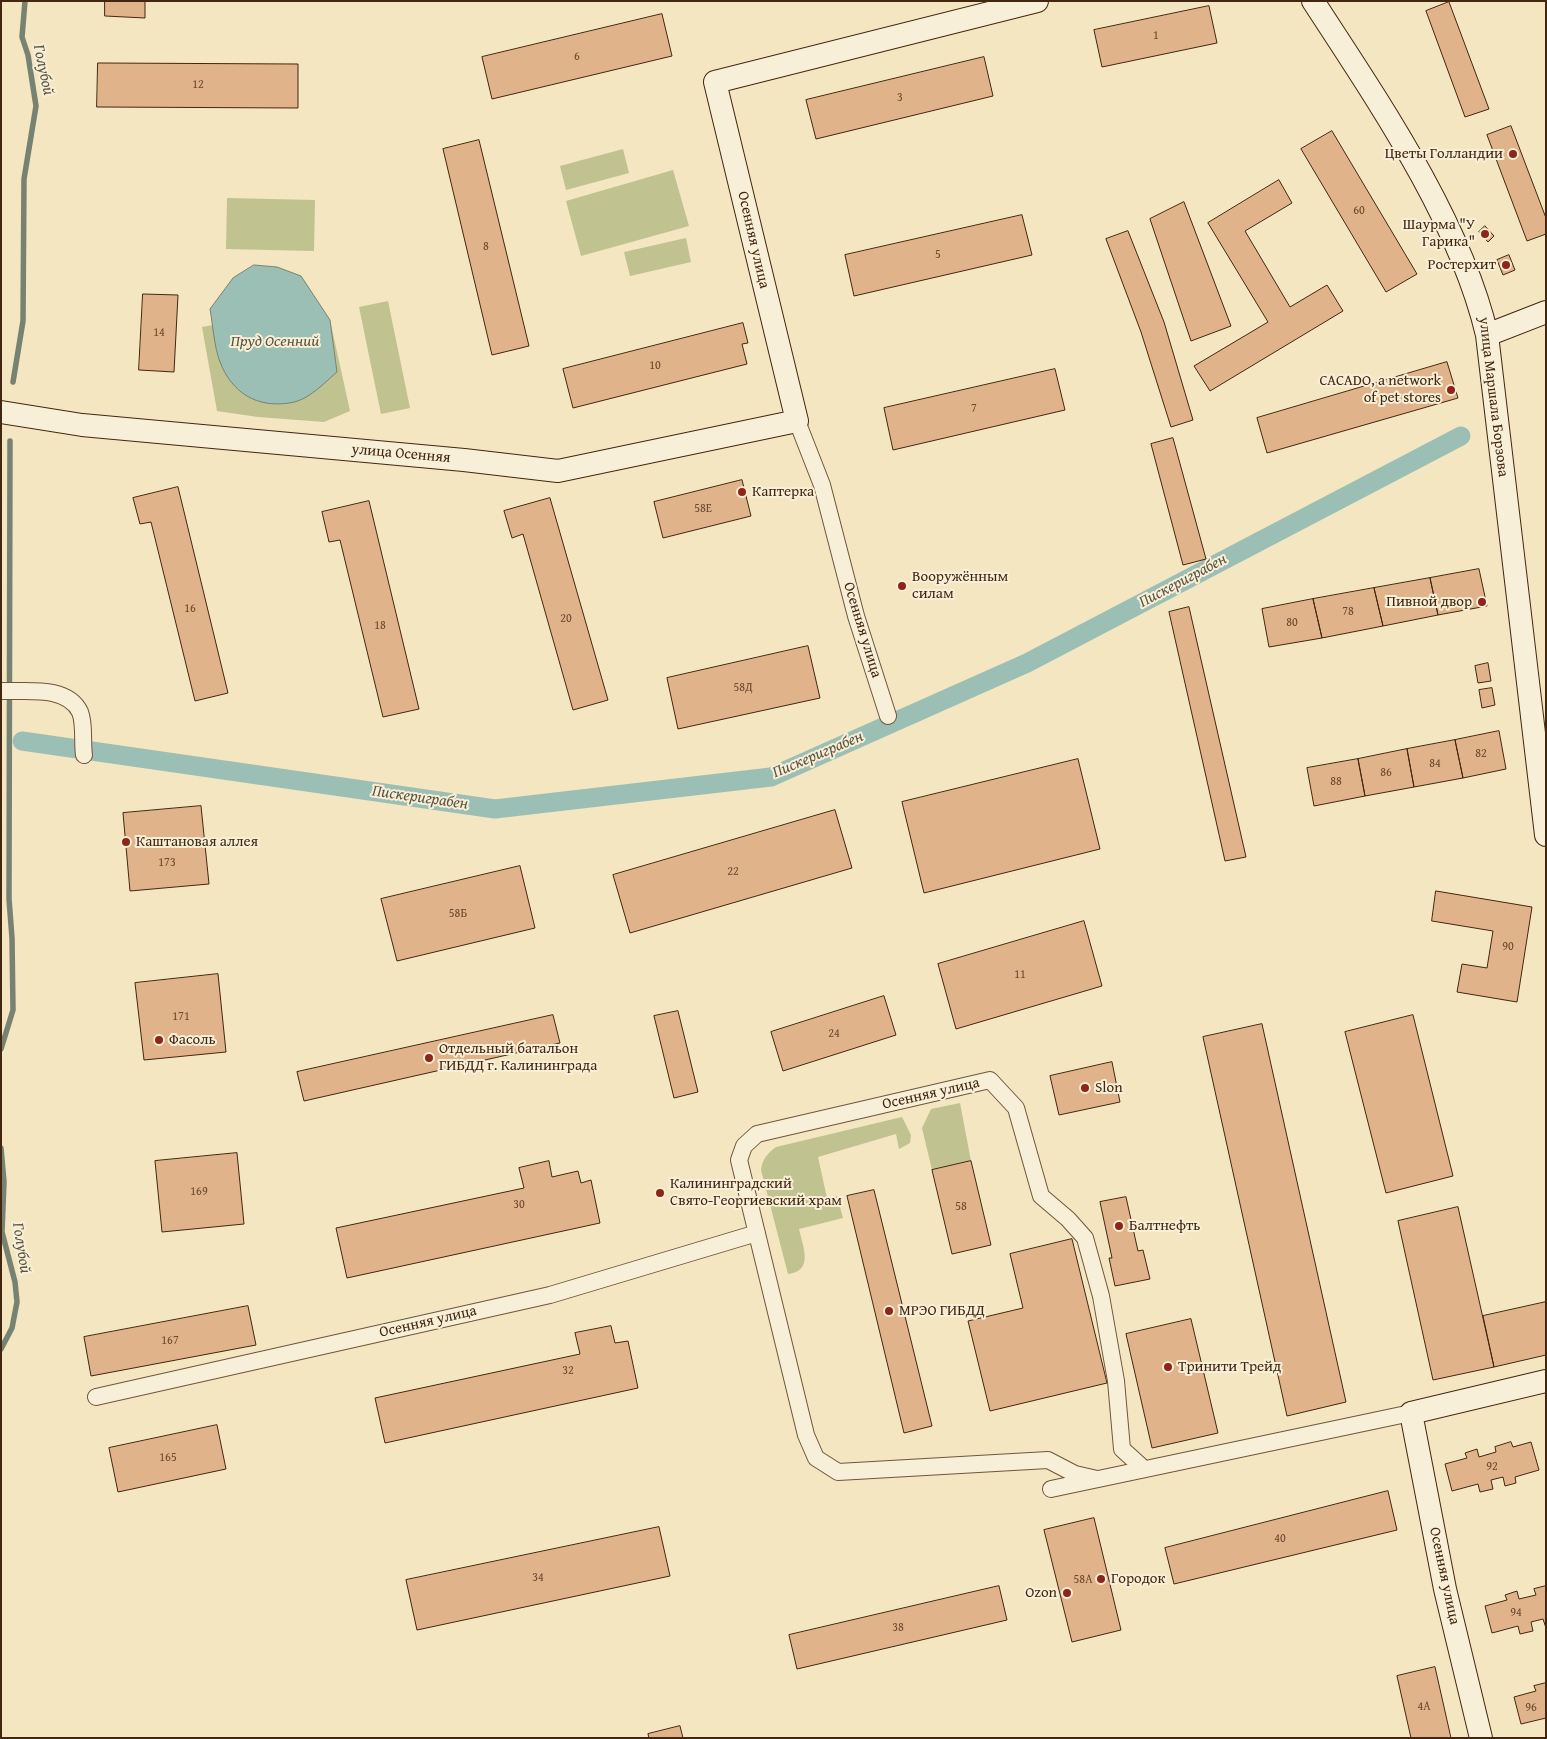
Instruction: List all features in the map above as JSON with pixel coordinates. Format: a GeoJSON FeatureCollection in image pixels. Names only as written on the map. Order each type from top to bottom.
{"type":"FeatureCollection","features":[{"type":"Feature","properties":{"kind":"street","name":"Осенняя улица"},"geometry":{"type":"LineString","coordinates":[[888,716],[856,616],[822,485],[797,421],[714,82],[1037,1]]}},
{"type":"Feature","properties":{"kind":"street","name":"улица Маршала Борзова"},"geometry":{"type":"LineString","coordinates":[[1313,1],[1398,137],[1439,208],[1472,278],[1487,335],[1546,835]]}},
{"type":"Feature","properties":{"kind":"street"},"geometry":{"type":"LineString","coordinates":[[1487,335],[1546,312]]}},
{"type":"Feature","properties":{"kind":"street","name":"улица Осенняя"},"geometry":{"type":"LineString","coordinates":[[1,412],[82,425],[464,460],[558,471],[797,421]]}},
{"type":"Feature","properties":{"kind":"street"},"geometry":{"type":"LineString","coordinates":[[1,691],[55,693],[71,700],[81,713],[83,749]]}},
{"type":"Feature","properties":{"kind":"street","name":"Осенняя улица"},"geometry":{"type":"LineString","coordinates":[[1097,1479],[1075,1474],[1048,1460],[838,1472],[816,1458],[806,1435],[739,1160],[744,1146],[757,1134],[990,1080],[1016,1108],[1041,1196],[1068,1219],[1085,1238],[1101,1296],[1116,1381],[1122,1449],[1144,1469]]}},
{"type":"Feature","properties":{"kind":"street","name":"Осенняя улица"},"geometry":{"type":"LineString","coordinates":[[96,1397],[550,1294],[757,1233]]}},
{"type":"Feature","properties":{"kind":"street","name":"Осенняя улица"},"geometry":{"type":"LineString","coordinates":[[1051,1490],[1411,1413],[1546,1380]]}},
{"type":"Feature","properties":{"kind":"street","name":"Осенняя улица"},"geometry":{"type":"LineString","coordinates":[[1411,1413],[1445,1589],[1481,1738]]}},
{"type":"Feature","properties":{"kind":"green space"},"geometry":{"type":"Polygon","coordinates":[[[623,149],[629,173],[566,190],[560,166],[623,149]]]}},
{"type":"Feature","properties":{"kind":"green space"},"geometry":{"type":"Polygon","coordinates":[[[673,170],[689,226],[581,256],[566,201],[673,170]]]}},
{"type":"Feature","properties":{"kind":"green space"},"geometry":{"type":"Polygon","coordinates":[[[227,198],[315,200],[314,251],[226,249],[227,198]]]}},
{"type":"Feature","properties":{"kind":"green space"},"geometry":{"type":"Polygon","coordinates":[[[686,238],[691,262],[630,276],[624,252],[686,238]]]}},
{"type":"Feature","properties":{"kind":"green space"},"geometry":{"type":"Polygon","coordinates":[[[388,301],[410,408],[381,414],[359,307],[388,301]]]}},
{"type":"Feature","properties":{"kind":"green space","name":"Пруд Осенний"},"geometry":{"type":"Polygon","coordinates":[[[263,316],[330,320],[350,411],[324,422],[258,417],[217,411],[202,327],[263,316]]]}},
{"type":"Feature","properties":{"kind":"green space"},"geometry":{"type":"Polygon","coordinates":[[[960,1103],[971,1161],[932,1170],[922,1128],[931,1109],[960,1103]]]}},
{"type":"Feature","properties":{"kind":"green space"},"geometry":{"type":"Polygon","coordinates":[[[902,1117],[911,1135],[910,1143],[899,1149],[896,1134],[818,1157],[827,1198],[837,1196],[843,1218],[799,1229],[804,1250],[804,1263],[796,1272],[788,1274],[761,1170],[766,1157],[776,1147],[902,1117]]]}},
{"type":"Feature","properties":{"kind":"water","name":"Пруд Осенний"},"geometry":{"type":"Polygon","coordinates":[[[254,265],[277,267],[301,276],[330,320],[337,372],[315,391],[296,402],[266,403],[247,396],[231,382],[218,356],[210,309],[233,278],[254,265]]]}},
{"type":"Feature","properties":{"kind":"building"},"geometry":{"type":"Polygon","coordinates":[[[105,1],[145,1],[145,18],[105,16],[105,1]]]}},
{"type":"Feature","properties":{"kind":"building"},"geometry":{"type":"Polygon","coordinates":[[[1449,2],[1489,109],[1465,117],[1426,11],[1449,2]]]}},
{"type":"Feature","properties":{"kind":"building"},"geometry":{"type":"Polygon","coordinates":[[[1209,6],[1217,43],[1102,67],[1094,30],[1209,6]]]}},
{"type":"Feature","properties":{"kind":"building"},"geometry":{"type":"Polygon","coordinates":[[[662,14],[672,56],[492,99],[482,57],[662,14]]]}},
{"type":"Feature","properties":{"kind":"building"},"geometry":{"type":"Polygon","coordinates":[[[984,57],[993,96],[816,139],[806,100],[984,57]]]}},
{"type":"Feature","properties":{"kind":"building"},"geometry":{"type":"Polygon","coordinates":[[[98,63],[298,64],[298,108],[97,107],[98,63]]]}},
{"type":"Feature","properties":{"kind":"building"},"geometry":{"type":"Polygon","coordinates":[[[1511,126],[1546,218],[1546,234],[1527,241],[1487,135],[1511,126]]]}},
{"type":"Feature","properties":{"kind":"building"},"geometry":{"type":"Polygon","coordinates":[[[1332,131],[1417,274],[1386,292],[1301,149],[1332,131]]]}},
{"type":"Feature","properties":{"kind":"building"},"geometry":{"type":"Polygon","coordinates":[[[479,140],[529,346],[492,355],[443,149],[479,140]]]}},
{"type":"Feature","properties":{"kind":"building"},"geometry":{"type":"Polygon","coordinates":[[[1279,180],[1292,203],[1245,231],[1290,307],[1327,285],[1343,311],[1210,391],[1194,366],[1268,322],[1208,223],[1279,180]]]}},
{"type":"Feature","properties":{"kind":"building"},"geometry":{"type":"Polygon","coordinates":[[[1184,202],[1231,326],[1191,341],[1150,219],[1184,202]]]}},
{"type":"Feature","properties":{"kind":"building"},"geometry":{"type":"Polygon","coordinates":[[[1022,215],[1032,255],[854,296],[845,255],[1022,215]]]}},
{"type":"Feature","properties":{"kind":"building"},"geometry":{"type":"Polygon","coordinates":[[[1485,226],[1494,236],[1488,242],[1479,232],[1485,226]]]}},
{"type":"Feature","properties":{"kind":"building"},"geometry":{"type":"Polygon","coordinates":[[[1128,231],[1164,322],[1193,420],[1171,427],[1141,332],[1106,239],[1128,231]]]}},
{"type":"Feature","properties":{"kind":"building"},"geometry":{"type":"Polygon","coordinates":[[[1509,255],[1515,270],[1503,275],[1497,260],[1509,255]]]}},
{"type":"Feature","properties":{"kind":"building"},"geometry":{"type":"Polygon","coordinates":[[[143,294],[178,295],[174,372],[139,370],[143,294]]]}},
{"type":"Feature","properties":{"kind":"building"},"geometry":{"type":"Polygon","coordinates":[[[743,323],[748,343],[742,344],[747,364],[573,408],[563,369],[743,323]]]}},
{"type":"Feature","properties":{"kind":"building"},"geometry":{"type":"Polygon","coordinates":[[[1447,362],[1458,398],[1267,453],[1257,418],[1447,362]]]}},
{"type":"Feature","properties":{"kind":"building"},"geometry":{"type":"Polygon","coordinates":[[[1055,369],[1065,410],[893,450],[884,408],[1055,369]]]}},
{"type":"Feature","properties":{"kind":"building"},"geometry":{"type":"Polygon","coordinates":[[[1173,438],[1206,559],[1183,565],[1151,444],[1173,438]]]}},
{"type":"Feature","properties":{"kind":"building"},"geometry":{"type":"Polygon","coordinates":[[[742,480],[751,516],[663,538],[654,502],[742,480]]]}},
{"type":"Feature","properties":{"kind":"building"},"geometry":{"type":"Polygon","coordinates":[[[178,487],[228,693],[195,701],[151,522],[140,524],[133,498],[178,487]]]}},
{"type":"Feature","properties":{"kind":"building"},"geometry":{"type":"Polygon","coordinates":[[[550,498],[608,700],[573,710],[523,534],[512,538],[504,511],[550,498]]]}},
{"type":"Feature","properties":{"kind":"building"},"geometry":{"type":"Polygon","coordinates":[[[369,501],[419,709],[383,717],[340,540],[329,542],[322,512],[369,501]]]}},
{"type":"Feature","properties":{"kind":"building"},"geometry":{"type":"Polygon","coordinates":[[[1479,569],[1487,606],[1438,615],[1430,578],[1479,569]]]}},
{"type":"Feature","properties":{"kind":"building"},"geometry":{"type":"Polygon","coordinates":[[[1430,578],[1438,615],[1383,626],[1374,588],[1430,578]]]}},
{"type":"Feature","properties":{"kind":"building"},"geometry":{"type":"Polygon","coordinates":[[[1374,588],[1383,626],[1322,638],[1313,599],[1374,588]]]}},
{"type":"Feature","properties":{"kind":"building"},"geometry":{"type":"Polygon","coordinates":[[[1313,599],[1322,638],[1269,647],[1262,609],[1313,599]]]}},
{"type":"Feature","properties":{"kind":"building"},"geometry":{"type":"Polygon","coordinates":[[[1189,607],[1246,857],[1225,861],[1169,612],[1189,607]]]}},
{"type":"Feature","properties":{"kind":"building"},"geometry":{"type":"Polygon","coordinates":[[[808,646],[820,698],[678,729],[667,678],[808,646]]]}},
{"type":"Feature","properties":{"kind":"building"},"geometry":{"type":"Polygon","coordinates":[[[1488,663],[1491,681],[1478,683],[1475,666],[1488,663]]]}},
{"type":"Feature","properties":{"kind":"building"},"geometry":{"type":"Polygon","coordinates":[[[1492,688],[1495,705],[1482,708],[1479,690],[1492,688]]]}},
{"type":"Feature","properties":{"kind":"building"},"geometry":{"type":"Polygon","coordinates":[[[1499,731],[1506,769],[1463,778],[1455,740],[1499,731]]]}},
{"type":"Feature","properties":{"kind":"building"},"geometry":{"type":"Polygon","coordinates":[[[1455,740],[1463,778],[1414,787],[1407,749],[1455,740]]]}},
{"type":"Feature","properties":{"kind":"building"},"geometry":{"type":"Polygon","coordinates":[[[1407,749],[1414,787],[1365,796],[1358,759],[1407,749]]]}},
{"type":"Feature","properties":{"kind":"building"},"geometry":{"type":"Polygon","coordinates":[[[1078,759],[1100,849],[924,893],[902,802],[1078,759]]]}},
{"type":"Feature","properties":{"kind":"building"},"geometry":{"type":"Polygon","coordinates":[[[1358,759],[1365,796],[1314,806],[1307,768],[1358,759]]]}},
{"type":"Feature","properties":{"kind":"building"},"geometry":{"type":"Polygon","coordinates":[[[201,806],[209,884],[130,891],[123,813],[201,806]]]}},
{"type":"Feature","properties":{"kind":"building"},"geometry":{"type":"Polygon","coordinates":[[[835,810],[852,868],[630,933],[613,875],[835,810]]]}},
{"type":"Feature","properties":{"kind":"building"},"geometry":{"type":"Polygon","coordinates":[[[520,866],[535,928],[397,961],[381,899],[520,866]]]}},
{"type":"Feature","properties":{"kind":"building"},"geometry":{"type":"Polygon","coordinates":[[[1436,891],[1532,907],[1517,1002],[1457,992],[1462,964],[1487,968],[1493,931],[1432,921],[1436,891]]]}},
{"type":"Feature","properties":{"kind":"building"},"geometry":{"type":"Polygon","coordinates":[[[1084,921],[1102,986],[956,1029],[938,964],[1084,921]]]}},
{"type":"Feature","properties":{"kind":"building"},"geometry":{"type":"Polygon","coordinates":[[[218,974],[226,1052],[144,1060],[135,983],[218,974]]]}},
{"type":"Feature","properties":{"kind":"building"},"geometry":{"type":"Polygon","coordinates":[[[884,996],[896,1035],[783,1071],[771,1032],[884,996]]]}},
{"type":"Feature","properties":{"kind":"building"},"geometry":{"type":"Polygon","coordinates":[[[678,1011],[698,1092],[674,1098],[654,1016],[678,1011]]]}},
{"type":"Feature","properties":{"kind":"building","name":"Отдельный батальон ГИБДД г. Калининграда"},"geometry":{"type":"Polygon","coordinates":[[[553,1015],[560,1043],[304,1101],[297,1072],[553,1015]]]}},
{"type":"Feature","properties":{"kind":"building"},"geometry":{"type":"Polygon","coordinates":[[[1413,1015],[1453,1176],[1386,1193],[1345,1032],[1413,1015]]]}},
{"type":"Feature","properties":{"kind":"building"},"geometry":{"type":"Polygon","coordinates":[[[1262,1024],[1346,1402],[1287,1416],[1203,1037],[1262,1024]]]}},
{"type":"Feature","properties":{"kind":"building"},"geometry":{"type":"Polygon","coordinates":[[[1112,1062],[1120,1102],[1059,1115],[1050,1076],[1112,1062]]]}},
{"type":"Feature","properties":{"kind":"building"},"geometry":{"type":"Polygon","coordinates":[[[237,1153],[244,1224],[162,1232],[155,1161],[237,1153]]]}},
{"type":"Feature","properties":{"kind":"building"},"geometry":{"type":"Polygon","coordinates":[[[549,1161],[552,1177],[578,1171],[581,1183],[591,1180],[600,1223],[347,1278],[336,1228],[524,1188],[519,1168],[549,1161]]]}},
{"type":"Feature","properties":{"kind":"building"},"geometry":{"type":"Polygon","coordinates":[[[971,1161],[991,1245],[952,1254],[932,1170],[971,1161]]]}},
{"type":"Feature","properties":{"kind":"building","name":"МРЭО ГИБДД"},"geometry":{"type":"Polygon","coordinates":[[[874,1190],[932,1426],[904,1433],[847,1196],[874,1190]]]}},
{"type":"Feature","properties":{"kind":"building","name":"Балтнефть"},"geometry":{"type":"Polygon","coordinates":[[[1126,1197],[1138,1251],[1143,1250],[1150,1279],[1115,1286],[1109,1258],[1112,1258],[1100,1202],[1126,1197]]]}},
{"type":"Feature","properties":{"kind":"building"},"geometry":{"type":"Polygon","coordinates":[[[1458,1207],[1494,1367],[1433,1380],[1398,1221],[1458,1207]]]}},
{"type":"Feature","properties":{"kind":"building"},"geometry":{"type":"Polygon","coordinates":[[[1072,1239],[1107,1383],[990,1411],[968,1321],[1023,1308],[1010,1254],[1072,1239]]]}},
{"type":"Feature","properties":{"kind":"building"},"geometry":{"type":"Polygon","coordinates":[[[1546,1302],[1546,1355],[1494,1367],[1483,1316],[1546,1302]]]}},
{"type":"Feature","properties":{"kind":"building"},"geometry":{"type":"Polygon","coordinates":[[[248,1306],[256,1345],[91,1376],[84,1337],[248,1306]]]}},
{"type":"Feature","properties":{"kind":"building","name":"Тринити Трейд"},"geometry":{"type":"Polygon","coordinates":[[[1191,1319],[1218,1433],[1152,1448],[1126,1334],[1191,1319]]]}},
{"type":"Feature","properties":{"kind":"building"},"geometry":{"type":"Polygon","coordinates":[[[611,1326],[615,1343],[628,1341],[638,1388],[385,1443],[375,1398],[580,1354],[575,1333],[611,1326]]]}},
{"type":"Feature","properties":{"kind":"building"},"geometry":{"type":"Polygon","coordinates":[[[217,1425],[226,1469],[118,1492],[109,1448],[217,1425]]]}},
{"type":"Feature","properties":{"kind":"building"},"geometry":{"type":"Polygon","coordinates":[[[1511,1442],[1513,1447],[1531,1442],[1539,1470],[1515,1477],[1516,1483],[1505,1486],[1503,1477],[1491,1480],[1493,1489],[1480,1492],[1478,1484],[1452,1491],[1445,1464],[1467,1458],[1465,1453],[1477,1449],[1479,1457],[1496,1452],[1495,1447],[1511,1442]]]}},
{"type":"Feature","properties":{"kind":"building"},"geometry":{"type":"Polygon","coordinates":[[[1388,1491],[1397,1530],[1174,1584],[1165,1548],[1388,1491]]]}},
{"type":"Feature","properties":{"kind":"building"},"geometry":{"type":"Polygon","coordinates":[[[1094,1518],[1121,1630],[1072,1642],[1044,1530],[1094,1518]]]}},
{"type":"Feature","properties":{"kind":"building"},"geometry":{"type":"Polygon","coordinates":[[[659,1527],[670,1576],[417,1630],[406,1580],[659,1527]]]}},
{"type":"Feature","properties":{"kind":"building"},"geometry":{"type":"Polygon","coordinates":[[[999,1586],[1007,1620],[797,1669],[789,1635],[999,1586]]]}},
{"type":"Feature","properties":{"kind":"building"},"geometry":{"type":"Polygon","coordinates":[[[1546,1586],[1546,1628],[1543,1619],[1531,1622],[1533,1631],[1520,1634],[1518,1626],[1492,1633],[1485,1606],[1507,1600],[1505,1595],[1517,1591],[1519,1599],[1536,1595],[1534,1589],[1546,1586]]]}},
{"type":"Feature","properties":{"kind":"building"},"geometry":{"type":"Polygon","coordinates":[[[1435,1667],[1451,1738],[1411,1738],[1397,1676],[1435,1667]]]}},
{"type":"Feature","properties":{"kind":"building"},"geometry":{"type":"Polygon","coordinates":[[[1546,1683],[1546,1718],[1521,1724],[1514,1697],[1536,1691],[1534,1686],[1546,1683]]]}},
{"type":"Feature","properties":{"kind":"building"},"geometry":{"type":"Polygon","coordinates":[[[680,1726],[683,1738],[649,1738],[648,1734],[680,1726]]]}},
{"type":"Feature","properties":{"kind":"waterway","name":"Голубой"},"geometry":{"type":"LineString","coordinates":[[13,382],[23,321],[24,179],[36,106],[28,55],[22,37],[25,1]]}},
{"type":"Feature","properties":{"kind":"waterway","name":"Пискериграбен"},"geometry":{"type":"LineString","coordinates":[[22,741],[495,809],[771,777],[1027,663],[1461,436]]}},
{"type":"Feature","properties":{"kind":"waterway","name":"Голубой"},"geometry":{"type":"LineString","coordinates":[[1,1049],[13,1010],[12,938],[9,899],[10,441]]}},
{"type":"Feature","properties":{"kind":"waterway","name":"Голубой"},"geometry":{"type":"LineString","coordinates":[[1,1148],[4,1182],[2,1232],[15,1282],[17,1302],[12,1328],[1,1349]]}},
{"type":"Feature","properties":{"kind":"place","name":"Цветы Голландии"},"geometry":{"type":"Point","coordinates":[1513,154]}},
{"type":"Feature","properties":{"kind":"place","name":"Шаурма \"У Гарика\""},"geometry":{"type":"Point","coordinates":[1485,234]}},
{"type":"Feature","properties":{"kind":"place","name":"Ростерхит"},"geometry":{"type":"Point","coordinates":[1506,265]}},
{"type":"Feature","properties":{"kind":"place","name":"CACADO, a network of pet stores"},"geometry":{"type":"Point","coordinates":[1451,390]}},
{"type":"Feature","properties":{"kind":"place","name":"Каптерка"},"geometry":{"type":"Point","coordinates":[742,492]}},
{"type":"Feature","properties":{"kind":"place","name":"Вооружённым силам"},"geometry":{"type":"Point","coordinates":[902,586]}},
{"type":"Feature","properties":{"kind":"place","name":"Пивной двор"},"geometry":{"type":"Point","coordinates":[1482,602]}},
{"type":"Feature","properties":{"kind":"place","name":"Каштановая аллея"},"geometry":{"type":"Point","coordinates":[126,842]}},
{"type":"Feature","properties":{"kind":"place","name":"Фасоль"},"geometry":{"type":"Point","coordinates":[159,1040]}},
{"type":"Feature","properties":{"kind":"place","name":"Отдельный батальон ГИБДД г. Калининграда"},"geometry":{"type":"Point","coordinates":[429,1058]}},
{"type":"Feature","properties":{"kind":"place","name":"Slon"},"geometry":{"type":"Point","coordinates":[1085,1088]}},
{"type":"Feature","properties":{"kind":"place","name":"Калининградский Свято-Георгиевский храм"},"geometry":{"type":"Point","coordinates":[660,1193]}},
{"type":"Feature","properties":{"kind":"place","name":"Балтнефть"},"geometry":{"type":"Point","coordinates":[1119,1226]}},
{"type":"Feature","properties":{"kind":"place","name":"МРЭО ГИБДД"},"geometry":{"type":"Point","coordinates":[889,1311]}},
{"type":"Feature","properties":{"kind":"place","name":"Тринити Трейд"},"geometry":{"type":"Point","coordinates":[1168,1367]}},
{"type":"Feature","properties":{"kind":"place","name":"Городок"},"geometry":{"type":"Point","coordinates":[1101,1579]}},
{"type":"Feature","properties":{"kind":"place","name":"Ozon"},"geometry":{"type":"Point","coordinates":[1067,1593]}}]}
